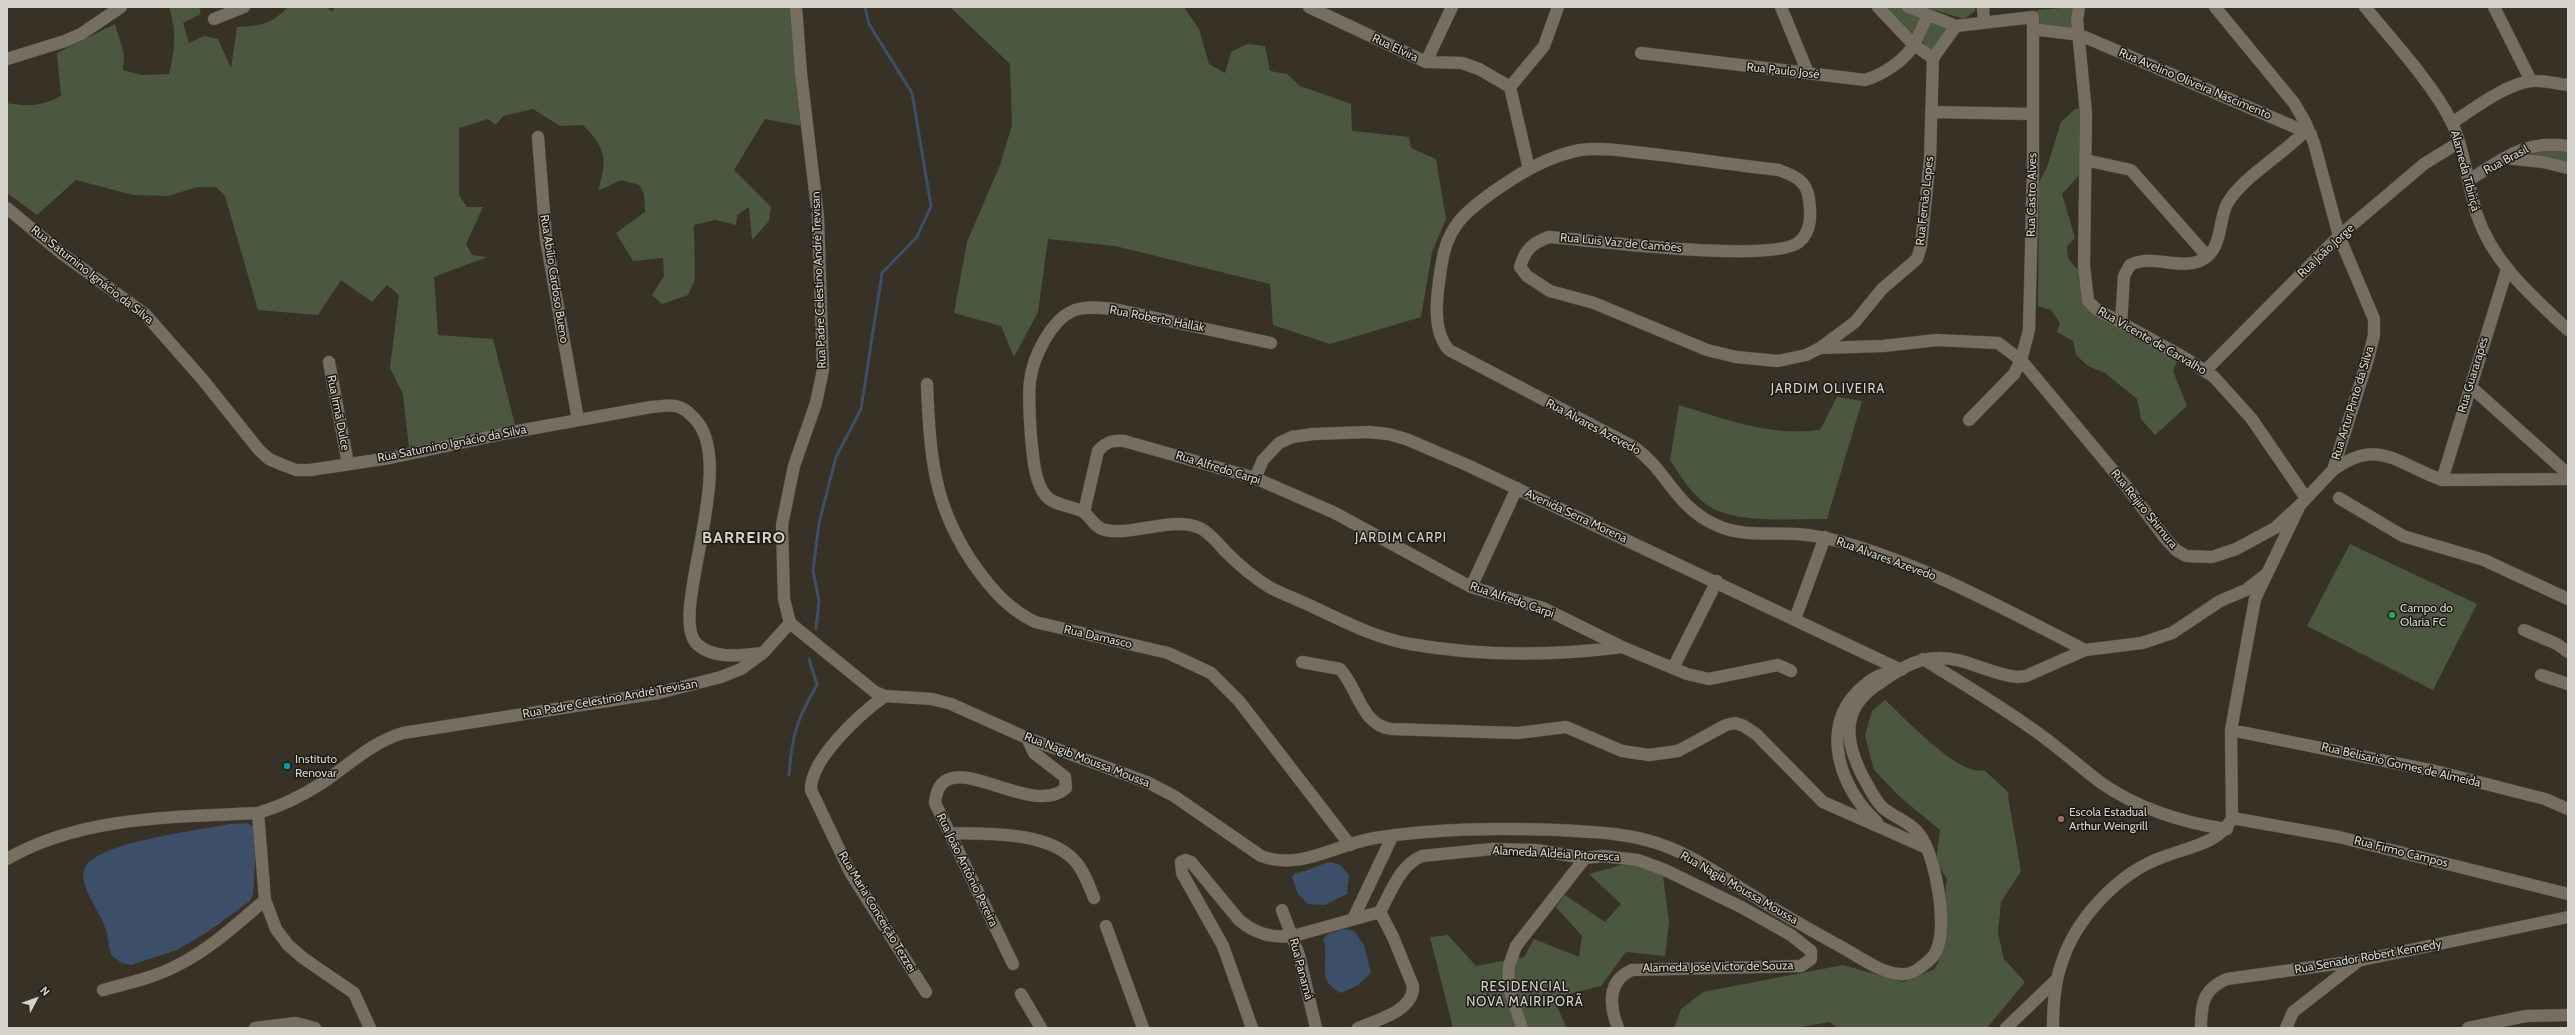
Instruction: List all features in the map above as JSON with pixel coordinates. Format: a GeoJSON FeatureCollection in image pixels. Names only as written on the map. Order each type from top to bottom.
{"type":"FeatureCollection","features":[{"type":"Feature","properties":{"kind":"street"},"geometry":{"type":"LineString","coordinates":[[7,59],[65,41],[81,34],[121,7]]}},
{"type":"Feature","properties":{"kind":"street"},"geometry":{"type":"LineString","coordinates":[[214,19],[244,7]]}},
{"type":"Feature","properties":{"kind":"street","name":"Rua Padre Celestino André Trevisan"},"geometry":{"type":"LineString","coordinates":[[7,859],[42,842],[109,825],[258,813],[278,807],[306,793],[389,737],[431,728],[658,693],[722,677],[741,669],[763,653],[790,623],[784,598],[782,525],[794,466],[816,403],[823,370],[818,217],[800,74],[796,7]]}},
{"type":"Feature","properties":{"kind":"street","name":"Rua Elvira"},"geometry":{"type":"LineString","coordinates":[[1309,7],[1426,62],[1452,7]]}},
{"type":"Feature","properties":{"kind":"street"},"geometry":{"type":"LineString","coordinates":[[1510,88],[1544,46],[1558,7]]}},
{"type":"Feature","properties":{"kind":"street"},"geometry":{"type":"LineString","coordinates":[[1781,7],[1808,73]]}},
{"type":"Feature","properties":{"kind":"street"},"geometry":{"type":"LineString","coordinates":[[1878,7],[1914,45],[1933,58],[1956,26]]}},
{"type":"Feature","properties":{"kind":"street"},"geometry":{"type":"LineString","coordinates":[[1908,7],[1956,26],[2033,12]]}},
{"type":"Feature","properties":{"kind":"street"},"geometry":{"type":"LineString","coordinates":[[1984,7],[1984,21]]}},
{"type":"Feature","properties":{"kind":"street","name":"Rua Vicente de Carvalho"},"geometry":{"type":"LineString","coordinates":[[2079,7],[2077,20],[2080,35],[2086,113],[2086,296],[2096,309],[2205,371],[2225,388],[2251,418],[2303,501]]}},
{"type":"Feature","properties":{"kind":"street","name":"Rua Artur Pinto da Silva"},"geometry":{"type":"LineString","coordinates":[[2215,7],[2294,104],[2308,133],[2339,236],[2372,310],[2374,335],[2333,470],[2303,501],[2264,576],[2251,616],[2232,730],[2229,823]]}},
{"type":"Feature","properties":{"kind":"street","name":"Alameda Tibiriçá"},"geometry":{"type":"LineString","coordinates":[[2366,7],[2441,103],[2452,122],[2477,214],[2487,239],[2507,269],[2568,330]]}},
{"type":"Feature","properties":{"kind":"street"},"geometry":{"type":"LineString","coordinates":[[2494,7],[2531,81]]}},
{"type":"Feature","properties":{"kind":"street","name":"Rua Castro Alves"},"geometry":{"type":"LineString","coordinates":[[1969,420],[1998,393],[2014,374],[2022,360],[2029,330],[2033,114],[2033,12]]}},
{"type":"Feature","properties":{"kind":"street"},"geometry":{"type":"LineString","coordinates":[[1914,45],[1928,16]]}},
{"type":"Feature","properties":{"kind":"street","name":"Rua Avelino Oliveira Nascimento"},"geometry":{"type":"LineString","coordinates":[[2033,29],[2080,35],[2308,133]]}},
{"type":"Feature","properties":{"kind":"street","name":"Rua Paulo José"},"geometry":{"type":"LineString","coordinates":[[1641,53],[1865,80],[1885,72],[1914,45]]}},
{"type":"Feature","properties":{"kind":"street","name":"Rua Fernão Lopes"},"geometry":{"type":"LineString","coordinates":[[1820,348],[1855,322],[1882,289],[1917,259],[1921,246],[1930,166],[1933,58]]}},
{"type":"Feature","properties":{"kind":"street"},"geometry":{"type":"LineString","coordinates":[[1426,62],[1462,63],[1479,69],[1510,88],[1529,168]]}},
{"type":"Feature","properties":{"kind":"street"},"geometry":{"type":"LineString","coordinates":[[2452,122],[2487,101],[2531,81],[2568,85]]}},
{"type":"Feature","properties":{"kind":"street"},"geometry":{"type":"LineString","coordinates":[[1931,112],[2033,114]]}},
{"type":"Feature","properties":{"kind":"street"},"geometry":{"type":"LineString","coordinates":[[2121,324],[2124,276],[2130,264],[2143,260],[2187,263],[2197,262],[2206,256],[2217,241],[2223,215],[2233,195],[2308,133]]}},
{"type":"Feature","properties":{"kind":"street","name":"Rua Abílio Cardoso Bueno"},"geometry":{"type":"LineString","coordinates":[[538,137],[546,239],[578,420]]}},
{"type":"Feature","properties":{"kind":"street","name":"Rua João Jorge"},"geometry":{"type":"LineString","coordinates":[[2205,371],[2339,236],[2424,164],[2458,142]]}},
{"type":"Feature","properties":{"kind":"street","name":"Rua Brasil"},"geometry":{"type":"LineString","coordinates":[[2469,180],[2519,150],[2541,144],[2568,146]]}},
{"type":"Feature","properties":{"kind":"street","name":"Rua Luis Vaz de Camões"},"geometry":{"type":"LineString","coordinates":[[1529,168],[1564,154],[1601,149],[1779,170],[1794,175],[1806,187],[1810,212],[1808,229],[1805,236],[1798,243],[1789,246],[1756,251],[1717,252],[1549,237],[1536,241],[1524,252],[1520,267],[1527,276],[1550,291],[1594,302],[1708,350],[1736,357],[1778,361],[1806,355],[1820,348],[1937,340],[1998,343],[2022,360]]}},
{"type":"Feature","properties":{"kind":"street"},"geometry":{"type":"LineString","coordinates":[[2505,158],[2543,162],[2568,168]]}},
{"type":"Feature","properties":{"kind":"street"},"geometry":{"type":"LineString","coordinates":[[2085,160],[2131,170],[2206,256]]}},
{"type":"Feature","properties":{"kind":"street","name":"Rua Alvares Azevedo"},"geometry":{"type":"LineString","coordinates":[[1529,168],[1470,209],[1456,223],[1448,238],[1439,282],[1438,315],[1439,334],[1449,350],[1634,447],[1654,464],[1685,505],[1717,526],[1734,531],[1825,537],[1893,559],[1961,588],[2085,650]]}},
{"type":"Feature","properties":{"kind":"street","name":"Rua Saturnino Ignácio da Silva"},"geometry":{"type":"LineString","coordinates":[[7,208],[54,248],[150,319],[269,459],[296,470],[310,470],[348,464],[651,407],[675,406],[685,410],[696,419],[705,433],[709,448],[706,510],[690,611],[691,635],[697,645],[708,652],[722,655],[763,653]]}},
{"type":"Feature","properties":{"kind":"street","name":"Rua Guararapes"},"geometry":{"type":"LineString","coordinates":[[2442,480],[2507,269]]}},
{"type":"Feature","properties":{"kind":"street","name":"Rua Roberto Hallak"},"geometry":{"type":"LineString","coordinates":[[1084,512],[1051,500],[1041,488],[1037,475],[1030,419],[1030,380],[1034,364],[1051,331],[1060,320],[1074,310],[1092,307],[1114,309],[1271,343]]}},
{"type":"Feature","properties":{"kind":"street","name":"Rua Reijiro Shimura"},"geometry":{"type":"LineString","coordinates":[[2022,360],[2136,498],[2165,538],[2176,550],[2186,556],[2212,557],[2236,549],[2275,528],[2303,501]]}},
{"type":"Feature","properties":{"kind":"street","name":"Rua Irmã Dulce"},"geometry":{"type":"LineString","coordinates":[[329,362],[348,464]]}},
{"type":"Feature","properties":{"kind":"street","name":"Rua Damasco"},"geometry":{"type":"LineString","coordinates":[[927,384],[934,474],[947,520],[969,558],[1001,599],[1016,612],[1035,622],[1168,653],[1211,673],[1239,701],[1350,845]]}},
{"type":"Feature","properties":{"kind":"street"},"geometry":{"type":"LineString","coordinates":[[2470,386],[2568,474]]}},
{"type":"Feature","properties":{"kind":"street","name":"Avenida Serra Morena"},"geometry":{"type":"LineString","coordinates":[[1255,478],[1270,451],[1279,443],[1292,437],[1369,432],[1406,438],[1517,488],[1900,670]]}},
{"type":"Feature","properties":{"kind":"street","name":"Rua Alfredo Carpi"},"geometry":{"type":"LineString","coordinates":[[1084,512],[1098,451],[1105,444],[1114,440],[1202,462],[1255,478],[1335,513],[1471,587],[1543,608],[1622,647],[1697,677],[1709,679],[1769,665],[1778,665],[1791,671]]}},
{"type":"Feature","properties":{"kind":"street"},"geometry":{"type":"LineString","coordinates":[[2333,470],[2346,461],[2372,453],[2393,457],[2422,473],[2442,480],[2568,479]]}},
{"type":"Feature","properties":{"kind":"street"},"geometry":{"type":"LineString","coordinates":[[1471,587],[1517,488]]}},
{"type":"Feature","properties":{"kind":"street"},"geometry":{"type":"LineString","coordinates":[[2339,498],[2403,536],[2484,560],[2568,599]]}},
{"type":"Feature","properties":{"kind":"street"},"geometry":{"type":"LineString","coordinates":[[1084,512],[1095,526],[1116,531],[1175,525],[1198,528],[1213,538],[1243,567],[1269,586],[1341,620],[1409,644],[1490,652],[1544,653],[1579,652],[1622,647]]}},
{"type":"Feature","properties":{"kind":"street"},"geometry":{"type":"LineString","coordinates":[[1795,619],[1825,537]]}},
{"type":"Feature","properties":{"kind":"street","name":"Rua Nagib Moussa Moussa"},"geometry":{"type":"LineString","coordinates":[[790,623],[864,686],[885,696],[914,696],[951,704],[1027,738],[1150,783],[1174,796],[1261,856],[1274,861],[1296,861],[1350,845],[1393,835],[1462,828],[1594,832],[1627,836],[1664,845],[1705,865],[1749,893],[1862,959],[1900,974],[1912,973],[1922,967],[1935,954],[1940,937],[1936,886],[1928,849],[1912,826],[1879,804],[1856,763],[1849,732],[1850,718],[1856,705],[1869,691],[1900,670],[1923,659],[1955,658],[2018,677],[2033,673],[2085,650],[2142,643],[2172,633],[2220,601],[2246,590],[2264,576]]}},
{"type":"Feature","properties":{"kind":"street"},"geometry":{"type":"LineString","coordinates":[[1673,668],[1717,582]]}},
{"type":"Feature","properties":{"kind":"street"},"geometry":{"type":"LineString","coordinates":[[2524,630],[2541,636],[2568,652]]}},
{"type":"Feature","properties":{"kind":"street","name":"Rua Firmo Campos"},"geometry":{"type":"LineString","coordinates":[[1923,659],[1969,685],[2117,792],[2166,814],[2191,822],[2229,823],[2339,837],[2568,894]]}},
{"type":"Feature","properties":{"kind":"street"},"geometry":{"type":"LineString","coordinates":[[1302,662],[1340,669],[1369,716],[1383,728],[1518,733],[1566,727],[1622,750],[1650,755],[1678,751],[1726,725],[1735,723],[1744,726],[1756,734],[1823,802],[1928,849]]}},
{"type":"Feature","properties":{"kind":"street"},"geometry":{"type":"LineString","coordinates":[[1884,828],[1864,810],[1842,770],[1837,743],[1838,722],[1846,702],[1864,685],[1877,675],[1900,670]]}},
{"type":"Feature","properties":{"kind":"street"},"geometry":{"type":"LineString","coordinates":[[2541,675],[2568,684]]}},
{"type":"Feature","properties":{"kind":"street","name":"Rua Maria Conceição Tezzei"},"geometry":{"type":"LineString","coordinates":[[885,696],[858,716],[823,759],[811,780],[812,790],[850,872],[926,992]]}},
{"type":"Feature","properties":{"kind":"street","name":"Rua Belisario Gomes de Almeida"},"geometry":{"type":"LineString","coordinates":[[2232,730],[2435,771],[2545,799],[2568,809]]}},
{"type":"Feature","properties":{"kind":"street","name":"Rua João Antônio Pereira"},"geometry":{"type":"LineString","coordinates":[[1013,964],[935,803],[936,793],[946,779],[963,776],[1037,797],[1049,797],[1066,788],[1067,782],[1061,772],[1034,753],[1027,738]]}},
{"type":"Feature","properties":{"kind":"street"},"geometry":{"type":"LineString","coordinates":[[258,813],[265,900],[276,929],[288,945],[354,993],[370,1028]]}},
{"type":"Feature","properties":{"kind":"street"},"geometry":{"type":"LineString","coordinates":[[2053,1028],[2056,980],[2067,947],[2078,929],[2121,881],[2161,857],[2209,840],[2229,823]]}},
{"type":"Feature","properties":{"kind":"street"},"geometry":{"type":"LineString","coordinates":[[950,833],[1013,836],[1056,848],[1075,861],[1094,898]]}},
{"type":"Feature","properties":{"kind":"street"},"geometry":{"type":"LineString","coordinates":[[1354,917],[1393,835]]}},
{"type":"Feature","properties":{"kind":"street","name":"Alameda Aldeia Pitoresca"},"geometry":{"type":"LineString","coordinates":[[1380,912],[1405,867],[1412,860],[1422,856],[1492,850],[1536,850],[1585,858],[1622,857],[1638,860],[1665,870],[1744,908],[1792,935],[1808,948]]}},
{"type":"Feature","properties":{"kind":"street"},"geometry":{"type":"LineString","coordinates":[[1522,1028],[1508,985],[1509,966],[1516,946],[1585,858]]}},
{"type":"Feature","properties":{"kind":"street"},"geometry":{"type":"LineString","coordinates":[[1252,1028],[1224,946],[1182,873],[1181,862],[1185,860],[1191,862],[1239,920],[1247,927],[1270,937],[1293,936],[1354,917],[1380,912],[1394,937],[1413,986],[1413,994],[1403,1007],[1358,1028]]}},
{"type":"Feature","properties":{"kind":"street"},"geometry":{"type":"LineString","coordinates":[[103,990],[152,977],[177,966],[211,944],[265,900]]}},
{"type":"Feature","properties":{"kind":"street","name":"Rua Panamá"},"geometry":{"type":"LineString","coordinates":[[1282,910],[1293,936],[1316,1028]]}},
{"type":"Feature","properties":{"kind":"street","name":"Rua Senador Robert Kennedy"},"geometry":{"type":"LineString","coordinates":[[2201,1028],[2203,998],[2208,990],[2221,982],[2357,961],[2568,917]]}},
{"type":"Feature","properties":{"kind":"street"},"geometry":{"type":"LineString","coordinates":[[1106,926],[1143,1028]]}},
{"type":"Feature","properties":{"kind":"street","name":"Alameda José Victor de Souza"},"geometry":{"type":"LineString","coordinates":[[1618,1028],[1612,1012],[1612,993],[1618,979],[1632,970],[1801,966],[1809,962],[1812,957],[1808,948]]}},
{"type":"Feature","properties":{"kind":"street"},"geometry":{"type":"LineString","coordinates":[[2286,1028],[2293,1012],[2357,961]]}},
{"type":"Feature","properties":{"kind":"street"},"geometry":{"type":"LineString","coordinates":[[2006,1028],[2056,980]]}},
{"type":"Feature","properties":{"kind":"street"},"geometry":{"type":"LineString","coordinates":[[1021,994],[1041,1028]]}},
{"type":"Feature","properties":{"kind":"street"},"geometry":{"type":"LineString","coordinates":[[2468,1028],[2526,1016],[2568,1015]]}},
{"type":"Feature","properties":{"kind":"street"},"geometry":{"type":"LineString","coordinates":[[255,1028],[296,1023],[315,1028]]}},
{"type":"Feature","properties":{"kind":"green space"},"geometry":{"type":"Polygon","coordinates":[[[169,7],[199,7],[201,14],[183,23],[189,43],[204,36],[218,39],[231,68],[237,27],[259,25],[271,21],[288,7],[327,7],[332,12],[335,7],[792,7],[807,127],[765,119],[734,170],[771,207],[769,221],[752,240],[749,207],[737,215],[736,225],[715,220],[694,225],[695,279],[688,295],[662,304],[652,295],[664,276],[663,258],[633,261],[616,233],[645,212],[644,194],[639,185],[621,180],[598,191],[603,171],[603,155],[591,133],[583,125],[560,126],[533,109],[503,116],[496,125],[488,119],[459,128],[459,195],[467,207],[483,207],[466,244],[472,255],[487,257],[434,277],[438,335],[493,339],[515,425],[409,448],[403,394],[390,368],[399,295],[387,285],[372,302],[341,280],[318,315],[258,310],[225,196],[216,187],[197,187],[168,196],[133,195],[76,180],[37,215],[7,193],[7,103],[35,105],[48,102],[61,96],[57,53],[115,24],[124,54],[123,70],[141,75],[169,74],[173,57],[174,32],[169,7]]]}},
{"type":"Feature","properties":{"kind":"green space"},"geometry":{"type":"Polygon","coordinates":[[[950,7],[1184,7],[1199,29],[1209,64],[1225,73],[1231,52],[1247,44],[1265,46],[1270,71],[1287,74],[1300,86],[1351,104],[1352,131],[1409,137],[1411,148],[1436,159],[1446,219],[1432,252],[1421,317],[1330,344],[1273,325],[1270,284],[1115,246],[1048,239],[1038,312],[1014,357],[1001,326],[954,313],[967,242],[1000,165],[1012,125],[1010,64],[950,7]]]}},
{"type":"Feature","properties":{"kind":"green space"},"geometry":{"type":"Polygon","coordinates":[[[1886,7],[1906,7],[1922,19],[1915,27],[1914,37],[1886,7]]]}},
{"type":"Feature","properties":{"kind":"green space"},"geometry":{"type":"Polygon","coordinates":[[[1924,7],[1975,7],[1975,11],[1964,19],[1924,7]]]}},
{"type":"Feature","properties":{"kind":"green space"},"geometry":{"type":"Polygon","coordinates":[[[2074,7],[2074,28],[2037,26],[2037,10],[2074,7]]]}},
{"type":"Feature","properties":{"kind":"green space"},"geometry":{"type":"Polygon","coordinates":[[[1932,20],[1953,27],[1931,51],[1920,39],[1932,20]]]}},
{"type":"Feature","properties":{"kind":"green space"},"geometry":{"type":"Polygon","coordinates":[[[2082,108],[2083,171],[2062,194],[2075,238],[2067,246],[2068,258],[2076,268],[2083,269],[2085,298],[2178,359],[2173,371],[2187,406],[2155,435],[2141,419],[2137,399],[2105,373],[2088,366],[2076,355],[2073,341],[2057,332],[2060,323],[2051,310],[2038,306],[2039,182],[2047,167],[2061,122],[2075,109],[2082,108]]]}},
{"type":"Feature","properties":{"kind":"green space"},"geometry":{"type":"Polygon","coordinates":[[[2568,149],[2568,163],[2532,154],[2532,150],[2568,149]]]}},
{"type":"Feature","properties":{"kind":"green space"},"geometry":{"type":"Polygon","coordinates":[[[1837,397],[1862,401],[1827,519],[1762,519],[1728,514],[1714,509],[1702,501],[1684,482],[1670,460],[1679,405],[1731,421],[1765,429],[1801,431],[1820,430],[1837,397]]]}},
{"type":"Feature","properties":{"kind":"green space","name":"Campo do Olaria FC"},"geometry":{"type":"Polygon","coordinates":[[[2350,544],[2477,604],[2433,690],[2307,626],[2350,544]]]}},
{"type":"Feature","properties":{"kind":"green space"},"geometry":{"type":"Polygon","coordinates":[[[1885,700],[1947,756],[1961,765],[1974,770],[1984,770],[2009,793],[2008,796],[2021,871],[2001,902],[1998,933],[2004,959],[2025,982],[1987,1028],[1837,1028],[1830,1022],[1796,1028],[1674,1028],[1681,1009],[1703,992],[1843,965],[1903,982],[1935,969],[1946,943],[1943,908],[1947,879],[1936,861],[1940,830],[1900,797],[1874,770],[1865,735],[1872,711],[1885,700]]]}},
{"type":"Feature","properties":{"kind":"green space"},"geometry":{"type":"Polygon","coordinates":[[[1625,864],[1644,866],[1663,876],[1669,922],[1665,956],[1626,952],[1601,986],[1553,998],[1566,1026],[1562,1028],[1453,1028],[1430,937],[1448,935],[1476,966],[1524,957],[1534,939],[1579,957],[1582,936],[1556,907],[1565,895],[1605,922],[1621,904],[1589,874],[1625,864]]]}},
{"type":"Feature","properties":{"kind":"water"},"geometry":{"type":"Polygon","coordinates":[[[247,823],[253,826],[256,848],[253,894],[250,901],[209,931],[177,950],[131,965],[122,963],[112,956],[104,924],[88,892],[83,877],[84,870],[91,860],[106,852],[150,839],[230,824],[247,823]]]}},
{"type":"Feature","properties":{"kind":"water"},"geometry":{"type":"Polygon","coordinates":[[[1331,862],[1340,865],[1349,875],[1347,894],[1325,905],[1308,904],[1298,894],[1292,877],[1295,873],[1331,862]]]}},
{"type":"Feature","properties":{"kind":"water"},"geometry":{"type":"Polygon","coordinates":[[[1344,929],[1354,931],[1364,945],[1371,973],[1358,985],[1341,993],[1333,988],[1328,982],[1326,976],[1325,947],[1323,939],[1328,934],[1344,929]]]}},
{"type":"Feature","properties":{"kind":"waterway"},"geometry":{"type":"LineString","coordinates":[[816,629],[819,601],[813,571],[819,523],[836,457],[861,409],[882,273],[917,237],[931,206],[912,93],[869,24],[865,7]]}},
{"type":"Feature","properties":{"kind":"waterway"},"geometry":{"type":"LineString","coordinates":[[789,775],[794,738],[800,718],[817,685],[809,659]]}},
{"type":"Feature","properties":{"kind":"place","name":"Campo do Olaria FC"},"geometry":{"type":"Point","coordinates":[2392,615]}},
{"type":"Feature","properties":{"kind":"place","name":"Instituto Renovar"},"geometry":{"type":"Point","coordinates":[287,766]}},
{"type":"Feature","properties":{"kind":"place","name":"Escola Estadual Arthur Weingrill"},"geometry":{"type":"Point","coordinates":[2061,819]}},
{"type":"Feature","properties":{"kind":"district","name":"JARDIM OLIVEIRA"},"geometry":{"type":"Point","coordinates":[1828,389]}},
{"type":"Feature","properties":{"kind":"district","name":"BARREIRO"},"geometry":{"type":"Point","coordinates":[744,538]}},
{"type":"Feature","properties":{"kind":"district","name":"JARDIM CARPI"},"geometry":{"type":"Point","coordinates":[1401,538]}},
{"type":"Feature","properties":{"kind":"district","name":"RESIDENCIAL NOVA MAIRIPORÃ"},"geometry":{"type":"Point","coordinates":[1525,994]}}]}
